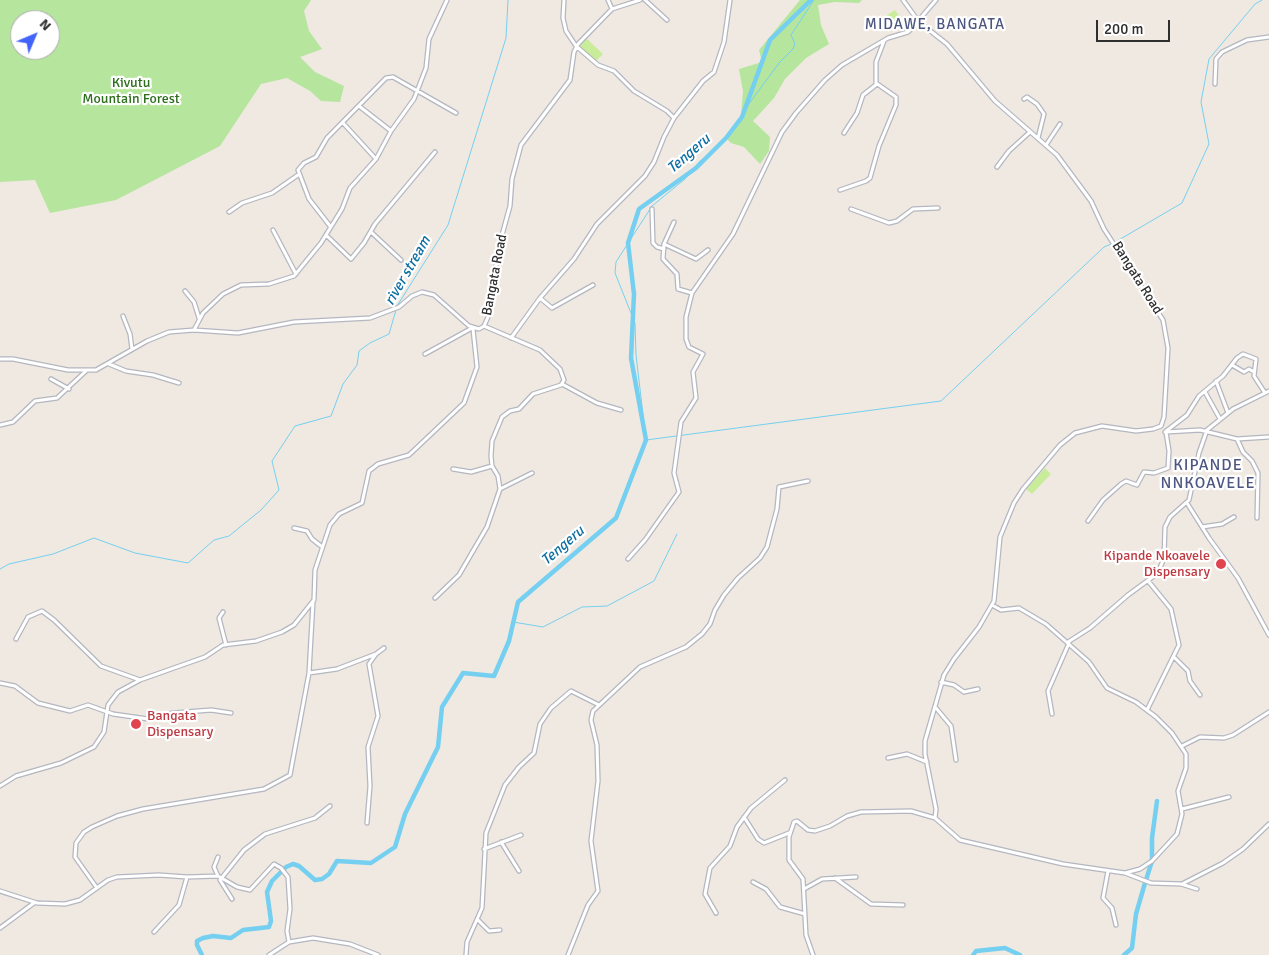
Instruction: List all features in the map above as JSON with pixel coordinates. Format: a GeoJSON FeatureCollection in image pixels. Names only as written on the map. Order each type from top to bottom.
{"type":"FeatureCollection","features":[{"type":"Feature","properties":{"kind":"street"},"geometry":{"type":"LineString","coordinates":[[194,330],[200,318],[217,298],[236,286],[251,283],[269,284],[296,274],[326,235],[342,209],[350,188],[376,160],[390,132],[408,109],[426,68],[429,39],[447,0]]}},
{"type":"Feature","properties":{"kind":"street"},"geometry":{"type":"LineString","coordinates":[[564,0],[563,18],[566,31],[576,46],[598,65],[614,71],[634,91],[667,111],[674,118]]}},
{"type":"Feature","properties":{"kind":"street"},"geometry":{"type":"LineString","coordinates":[[608,0],[612,9]]}},
{"type":"Feature","properties":{"kind":"street"},"geometry":{"type":"LineString","coordinates":[[576,46],[612,9],[640,0]]}},
{"type":"Feature","properties":{"kind":"street"},"geometry":{"type":"LineString","coordinates":[[644,0],[667,20]]}},
{"type":"Feature","properties":{"kind":"street"},"geometry":{"type":"LineString","coordinates":[[511,338],[540,298],[574,258],[597,224],[645,176],[654,162],[674,118],[702,81],[715,72],[724,42],[730,0]]}},
{"type":"Feature","properties":{"kind":"street","name":"Bangata Road"},"geometry":{"type":"LineString","coordinates":[[904,0],[919,22],[947,44],[995,101],[1061,160],[1089,198],[1104,229],[1163,320],[1168,355],[1164,416],[1159,427]]}},
{"type":"Feature","properties":{"kind":"street"},"geometry":{"type":"LineString","coordinates":[[628,559],[645,540],[679,492],[674,473],[681,422],[696,398],[693,372],[703,354],[689,346],[686,339],[686,318],[692,292],[733,234],[788,123],[830,75],[884,40],[908,32],[919,22],[936,0]]}},
{"type":"Feature","properties":{"kind":"street"},"geometry":{"type":"LineString","coordinates":[[1215,84],[1216,61],[1219,55],[1246,40],[1269,37]]}},
{"type":"Feature","properties":{"kind":"street"},"geometry":{"type":"LineString","coordinates":[[844,133],[857,112],[863,95],[876,84],[876,62],[884,40]]}},
{"type":"Feature","properties":{"kind":"street","name":"Bangata Road"},"geometry":{"type":"LineString","coordinates":[[0,359],[86,371],[100,370],[132,349],[164,334],[194,330],[238,333],[294,322],[370,318],[399,307],[412,296],[422,292],[434,295],[473,329],[479,329],[484,326],[491,301],[499,246],[510,206],[512,179],[518,155],[531,129],[570,80],[576,46]]}},
{"type":"Feature","properties":{"kind":"street"},"geometry":{"type":"LineString","coordinates":[[330,226],[314,207],[298,175],[299,167],[316,156],[327,138],[389,76],[418,89],[456,113]]}},
{"type":"Feature","properties":{"kind":"street"},"geometry":{"type":"LineString","coordinates":[[840,190],[870,178],[879,146],[896,105],[896,97],[876,84]]}},
{"type":"Feature","properties":{"kind":"street"},"geometry":{"type":"LineString","coordinates":[[1024,99],[1027,97],[1038,104],[1044,115],[1038,138]]}},
{"type":"Feature","properties":{"kind":"street"},"geometry":{"type":"LineString","coordinates":[[359,106],[390,132]]}},
{"type":"Feature","properties":{"kind":"street"},"geometry":{"type":"LineString","coordinates":[[343,123],[376,160]]}},
{"type":"Feature","properties":{"kind":"street"},"geometry":{"type":"LineString","coordinates":[[1046,145],[1060,124]]}},
{"type":"Feature","properties":{"kind":"street"},"geometry":{"type":"LineString","coordinates":[[996,167],[1009,151],[1030,132]]}},
{"type":"Feature","properties":{"kind":"street"},"geometry":{"type":"LineString","coordinates":[[326,235],[350,260],[364,244],[375,224],[400,191],[435,152]]}},
{"type":"Feature","properties":{"kind":"street"},"geometry":{"type":"LineString","coordinates":[[229,212],[242,203],[272,194],[298,175]]}},
{"type":"Feature","properties":{"kind":"street"},"geometry":{"type":"LineString","coordinates":[[851,209],[889,223],[897,221],[913,209],[938,208]]}},
{"type":"Feature","properties":{"kind":"street"},"geometry":{"type":"LineString","coordinates":[[652,209],[654,243],[657,247],[664,249]]}},
{"type":"Feature","properties":{"kind":"street"},"geometry":{"type":"LineString","coordinates":[[674,222],[664,244],[663,260],[678,274],[678,289],[692,292]]}},
{"type":"Feature","properties":{"kind":"street"},"geometry":{"type":"LineString","coordinates":[[273,230],[296,274]]}},
{"type":"Feature","properties":{"kind":"street"},"geometry":{"type":"LineString","coordinates":[[371,232],[401,260]]}},
{"type":"Feature","properties":{"kind":"street"},"geometry":{"type":"LineString","coordinates":[[664,244],[696,258],[708,250]]}},
{"type":"Feature","properties":{"kind":"street"},"geometry":{"type":"LineString","coordinates":[[540,298],[552,308],[593,285]]}},
{"type":"Feature","properties":{"kind":"street"},"geometry":{"type":"LineString","coordinates":[[185,291],[194,302],[200,318]]}},
{"type":"Feature","properties":{"kind":"street"},"geometry":{"type":"LineString","coordinates":[[123,316],[130,334],[132,349]]}},
{"type":"Feature","properties":{"kind":"street"},"geometry":{"type":"LineString","coordinates":[[484,326],[531,345],[544,354],[562,373],[562,384]]}},
{"type":"Feature","properties":{"kind":"street"},"geometry":{"type":"LineString","coordinates":[[97,888],[75,857],[76,843],[84,832],[92,827],[117,816],[143,809],[264,789],[290,775],[309,673],[314,570],[321,546],[333,520],[362,503],[366,478],[370,470],[378,464],[409,455],[464,403],[477,367],[473,329],[425,354]]}},
{"type":"Feature","properties":{"kind":"street"},"geometry":{"type":"LineString","coordinates":[[1166,432],[1187,414],[1199,396],[1226,374],[1243,354],[1254,357],[1257,363],[1254,372],[1257,383],[1265,393]]}},
{"type":"Feature","properties":{"kind":"street"},"geometry":{"type":"LineString","coordinates":[[109,364],[126,371],[153,374],[179,384]]}},
{"type":"Feature","properties":{"kind":"street"},"geometry":{"type":"LineString","coordinates":[[1232,365],[1244,372],[1249,369],[1254,372]]}},
{"type":"Feature","properties":{"kind":"street"},"geometry":{"type":"LineString","coordinates":[[0,425],[13,422],[31,403],[57,398],[69,389],[86,371]]}},
{"type":"Feature","properties":{"kind":"street"},"geometry":{"type":"LineString","coordinates":[[51,379],[69,389]]}},
{"type":"Feature","properties":{"kind":"street"},"geometry":{"type":"LineString","coordinates":[[1216,381],[1228,413]]}},
{"type":"Feature","properties":{"kind":"street"},"geometry":{"type":"LineString","coordinates":[[435,598],[454,582],[466,567],[487,527],[500,489],[498,476],[492,466],[492,440],[504,415],[519,409],[534,394],[562,384],[597,404],[621,410]]}},
{"type":"Feature","properties":{"kind":"street"},"geometry":{"type":"LineString","coordinates":[[1052,714],[1048,691],[1069,642],[1090,628],[1128,595],[1158,574],[1163,564],[1164,534],[1168,520],[1187,503],[1199,453],[1207,430],[1228,413],[1269,391]]}},
{"type":"Feature","properties":{"kind":"street"},"geometry":{"type":"LineString","coordinates":[[1206,392],[1220,419]]}},
{"type":"Feature","properties":{"kind":"street"},"geometry":{"type":"LineString","coordinates":[[935,818],[936,809],[927,762],[926,741],[941,682],[951,662],[976,631],[992,605],[999,542],[1010,511],[1023,489],[1060,446],[1075,433],[1110,426],[1136,430],[1159,427],[1166,432],[1207,430],[1237,439],[1269,438]]}},
{"type":"Feature","properties":{"kind":"street"},"geometry":{"type":"LineString","coordinates":[[1088,521],[1103,500],[1125,481],[1137,485],[1144,472],[1152,473],[1168,468],[1169,451],[1166,432]]}},
{"type":"Feature","properties":{"kind":"street"},"geometry":{"type":"LineString","coordinates":[[1237,439],[1240,448],[1252,461],[1258,473],[1257,518]]}},
{"type":"Feature","properties":{"kind":"street"},"geometry":{"type":"LineString","coordinates":[[453,469],[473,472],[492,466]]}},
{"type":"Feature","properties":{"kind":"street"},"geometry":{"type":"LineString","coordinates":[[500,489],[532,473]]}},
{"type":"Feature","properties":{"kind":"street"},"geometry":{"type":"LineString","coordinates":[[568,955],[588,905],[598,891],[591,841],[598,780],[598,761],[591,720],[593,711],[640,667],[686,647],[702,634],[710,624],[715,610],[728,590],[741,574],[756,563],[767,547],[777,509],[779,487],[808,481]]}},
{"type":"Feature","properties":{"kind":"street"},"geometry":{"type":"LineString","coordinates":[[1187,503],[1238,578],[1269,634]]}},
{"type":"Feature","properties":{"kind":"street"},"geometry":{"type":"LineString","coordinates":[[1202,527],[1222,524],[1234,517]]}},
{"type":"Feature","properties":{"kind":"street"},"geometry":{"type":"LineString","coordinates":[[294,528],[307,531],[314,541],[321,546]]}},
{"type":"Feature","properties":{"kind":"street"},"geometry":{"type":"LineString","coordinates":[[1147,710],[1179,645],[1173,615],[1168,605],[1149,582]]}},
{"type":"Feature","properties":{"kind":"street"},"geometry":{"type":"LineString","coordinates":[[0,786],[16,776],[60,763],[94,747],[103,736],[107,712],[115,694],[140,680],[199,660],[226,645],[256,641],[288,630],[313,601]]}},
{"type":"Feature","properties":{"kind":"street"},"geometry":{"type":"LineString","coordinates":[[992,605],[998,610],[1014,608],[1025,611],[1069,642],[1094,668],[1108,688],[1147,710],[1167,728],[1182,746],[1187,763],[1178,791],[1182,809],[1179,829],[1170,844],[1145,866],[1125,873]]}},
{"type":"Feature","properties":{"kind":"street"},"geometry":{"type":"LineString","coordinates":[[16,639],[30,615],[42,611],[49,615],[101,666],[140,680]]}},
{"type":"Feature","properties":{"kind":"street"},"geometry":{"type":"LineString","coordinates":[[223,612],[219,619],[226,645]]}},
{"type":"Feature","properties":{"kind":"street"},"geometry":{"type":"LineString","coordinates":[[309,673],[329,672],[376,654],[384,648]]}},
{"type":"Feature","properties":{"kind":"street"},"geometry":{"type":"LineString","coordinates":[[367,823],[370,786],[368,747],[378,716],[369,664],[376,654]]}},
{"type":"Feature","properties":{"kind":"street"},"geometry":{"type":"LineString","coordinates":[[1174,657],[1188,671],[1190,681],[1200,695]]}},
{"type":"Feature","properties":{"kind":"street"},"geometry":{"type":"LineString","coordinates":[[941,682],[954,685],[964,692],[978,689]]}},
{"type":"Feature","properties":{"kind":"street"},"geometry":{"type":"LineString","coordinates":[[0,683],[15,686],[26,696],[41,704],[71,711],[88,705],[107,712],[148,718],[173,713],[211,710],[231,713]]}},
{"type":"Feature","properties":{"kind":"street"},"geometry":{"type":"LineString","coordinates":[[466,955],[467,942],[482,908],[484,849],[488,824],[510,777],[534,754],[540,724],[546,713],[571,691],[599,705]]}},
{"type":"Feature","properties":{"kind":"street"},"geometry":{"type":"LineString","coordinates":[[936,707],[950,726],[956,760]]}},
{"type":"Feature","properties":{"kind":"street"},"geometry":{"type":"LineString","coordinates":[[1182,746],[1200,737],[1224,738],[1233,735],[1269,712]]}},
{"type":"Feature","properties":{"kind":"street"},"geometry":{"type":"LineString","coordinates":[[888,758],[907,754],[927,762]]}},
{"type":"Feature","properties":{"kind":"street"},"geometry":{"type":"LineString","coordinates":[[716,913],[705,894],[709,870],[730,846],[737,827],[744,818],[764,796],[785,780]]}},
{"type":"Feature","properties":{"kind":"street"},"geometry":{"type":"LineString","coordinates":[[1182,809],[1230,797]]}},
{"type":"Feature","properties":{"kind":"street"},"geometry":{"type":"LineString","coordinates":[[220,877],[241,854],[265,834],[315,818],[330,806]]}},
{"type":"Feature","properties":{"kind":"street"},"geometry":{"type":"LineString","coordinates":[[813,955],[806,940],[802,877],[789,860],[790,832],[796,821],[808,830],[817,831],[847,816],[861,812],[910,811],[935,818],[960,840],[1063,864],[1125,873],[1152,883],[1181,884],[1197,890]]}},
{"type":"Feature","properties":{"kind":"street"},"geometry":{"type":"LineString","coordinates":[[744,818],[758,839],[764,843],[790,832]]}},
{"type":"Feature","properties":{"kind":"street"},"geometry":{"type":"LineString","coordinates":[[1181,884],[1223,864],[1243,849],[1269,824]]}},
{"type":"Feature","properties":{"kind":"street"},"geometry":{"type":"LineString","coordinates":[[484,849],[521,835]]}},
{"type":"Feature","properties":{"kind":"street"},"geometry":{"type":"LineString","coordinates":[[501,842],[518,871]]}},
{"type":"Feature","properties":{"kind":"street"},"geometry":{"type":"LineString","coordinates":[[218,857],[214,866],[220,877],[220,884],[232,899]]}},
{"type":"Feature","properties":{"kind":"street"},"geometry":{"type":"LineString","coordinates":[[0,891],[34,903],[54,905],[73,903],[117,877],[159,875],[220,877],[237,887],[250,890],[273,864],[281,868],[288,877],[290,901],[287,931],[289,942]]}},
{"type":"Feature","properties":{"kind":"street"},"geometry":{"type":"LineString","coordinates":[[1108,871],[1103,898],[1112,908],[1116,925]]}},
{"type":"Feature","properties":{"kind":"street"},"geometry":{"type":"LineString","coordinates":[[154,932],[179,905],[187,877]]}},
{"type":"Feature","properties":{"kind":"street"},"geometry":{"type":"LineString","coordinates":[[803,890],[818,880],[856,877]]}},
{"type":"Feature","properties":{"kind":"street"},"geometry":{"type":"LineString","coordinates":[[835,878],[871,904],[903,905]]}},
{"type":"Feature","properties":{"kind":"street"},"geometry":{"type":"LineString","coordinates":[[753,882],[766,889],[780,907],[805,914]]}},
{"type":"Feature","properties":{"kind":"street"},"geometry":{"type":"LineString","coordinates":[[0,928],[34,903]]}},
{"type":"Feature","properties":{"kind":"street"},"geometry":{"type":"LineString","coordinates":[[478,920],[489,931],[500,930]]}},
{"type":"Feature","properties":{"kind":"street"},"geometry":{"type":"LineString","coordinates":[[269,955],[289,942],[306,939],[330,940],[358,946],[378,955]]}},
{"type":"Feature","properties":{"kind":"green space","name":"Kivutu Mountain Forest"},"geometry":{"type":"Polygon","coordinates":[[[0,0],[311,0],[304,11],[309,31],[322,49],[300,57],[315,72],[344,86],[340,102],[321,101],[310,91],[287,78],[261,84],[220,146],[116,200],[50,213],[35,180],[0,182],[0,0]]]}},
{"type":"Feature","properties":{"kind":"green space"},"geometry":{"type":"Polygon","coordinates":[[[800,0],[862,0],[859,3],[835,2],[818,5],[821,25],[829,44],[806,58],[785,79],[774,98],[753,121],[770,137],[769,151],[760,164],[744,147],[731,143],[726,138],[741,115],[743,91],[739,69],[762,62],[759,50],[800,0]]]}},
{"type":"Feature","properties":{"kind":"green space"},"geometry":{"type":"Polygon","coordinates":[[[895,10],[902,21],[886,32],[878,21],[895,10]]]}},
{"type":"Feature","properties":{"kind":"green space"},"geometry":{"type":"Polygon","coordinates":[[[586,38],[603,54],[595,62],[579,46],[586,38]]]}},
{"type":"Feature","properties":{"kind":"green space"},"geometry":{"type":"Polygon","coordinates":[[[1045,468],[1051,474],[1032,494],[1026,489],[1045,468]]]}},
{"type":"Feature","properties":{"kind":"waterway","name":"river stream"},"geometry":{"type":"LineString","coordinates":[[397,306],[448,225],[506,38],[508,0]]}},
{"type":"Feature","properties":{"kind":"waterway","name":"Tengeru"},"geometry":{"type":"LineString","coordinates":[[202,955],[197,941],[203,938],[213,936],[231,938],[243,930],[269,927],[271,921],[267,892],[272,881],[286,867],[293,864],[299,866],[315,880],[322,879],[329,874],[337,861],[371,863],[395,847],[405,814],[438,747],[442,707],[463,673],[494,676],[509,641],[518,602],[616,518],[646,440],[631,358],[634,294],[628,243],[639,209],[696,168],[726,138],[742,117],[770,40],[811,0]]}},
{"type":"Feature","properties":{"kind":"waterway"},"geometry":{"type":"LineString","coordinates":[[748,105],[779,63],[793,49],[795,44],[791,35],[814,0]]}},
{"type":"Feature","properties":{"kind":"waterway"},"geometry":{"type":"LineString","coordinates":[[1117,241],[1182,203],[1209,144],[1201,102],[1209,59],[1255,4],[1262,0]]}},
{"type":"Feature","properties":{"kind":"waterway"},"geometry":{"type":"LineString","coordinates":[[738,120],[721,145],[700,161],[685,179],[652,206],[616,262],[615,273],[635,323],[636,355],[646,440],[941,401],[1104,247],[1111,244]]}},
{"type":"Feature","properties":{"kind":"waterway","name":"river stream"},"geometry":{"type":"LineString","coordinates":[[0,569],[9,564],[53,554],[94,538],[135,553],[188,563],[214,540],[229,536],[261,510],[279,490],[272,461],[295,426],[331,416],[343,384],[357,365],[359,351],[370,343],[389,334],[396,310]]}},
{"type":"Feature","properties":{"kind":"waterway"},"geometry":{"type":"LineString","coordinates":[[513,622],[543,627],[582,607],[607,606],[654,581],[677,534]]}},
{"type":"Feature","properties":{"kind":"waterway"},"geometry":{"type":"LineString","coordinates":[[1146,880],[1152,861],[1152,838],[1157,801]]}},
{"type":"Feature","properties":{"kind":"waterway"},"geometry":{"type":"LineString","coordinates":[[1124,955],[1132,948],[1136,914],[1145,883]]}},
{"type":"Feature","properties":{"kind":"waterway"},"geometry":{"type":"LineString","coordinates":[[973,955],[976,951],[1005,948],[1020,955]]}},
{"type":"Feature","properties":{"kind":"place","name":"Kipande Nkoavele Dispensary"},"geometry":{"type":"Point","coordinates":[1221,564]}},
{"type":"Feature","properties":{"kind":"place","name":"Bangata Dispensary"},"geometry":{"type":"Point","coordinates":[136,724]}},
{"type":"Feature","properties":{"kind":"district","name":"MIDAWE, BANGATA"},"geometry":{"type":"Point","coordinates":[935,25]}},
{"type":"Feature","properties":{"kind":"district","name":"KIPANDE NNKOAVELE"},"geometry":{"type":"Point","coordinates":[1208,475]}}]}
